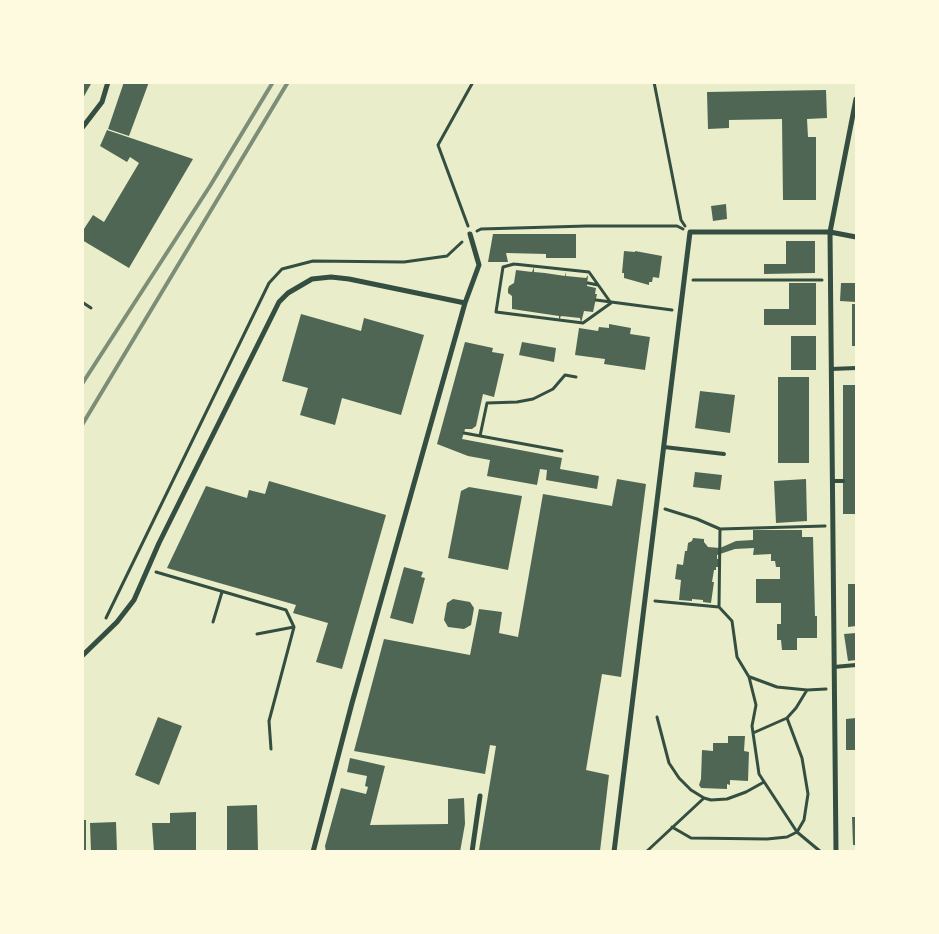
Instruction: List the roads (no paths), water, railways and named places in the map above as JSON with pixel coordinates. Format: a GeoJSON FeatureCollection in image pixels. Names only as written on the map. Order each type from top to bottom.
{"type":"FeatureCollection","features":[{"type":"Feature","properties":{"kind":"street"},"geometry":{"type":"LineString","coordinates":[[82,128],[102,102],[108,82]]}},
{"type":"Feature","properties":{"kind":"street"},"geometry":{"type":"LineString","coordinates":[[836,852],[830,232],[856,108],[856,99]]}},
{"type":"Feature","properties":{"kind":"street"},"geometry":{"type":"LineString","coordinates":[[614,852],[690,232],[830,232],[856,237]]}},
{"type":"Feature","properties":{"kind":"street"},"geometry":{"type":"LineString","coordinates":[[313,852],[352,703],[465,303],[479,265],[470,234]]}},
{"type":"Feature","properties":{"kind":"street"},"geometry":{"type":"LineString","coordinates":[[82,656],[117,622],[134,600],[159,543],[265,328],[279,302],[288,293],[312,279],[331,277],[465,303]]}},
{"type":"Feature","properties":{"kind":"street"},"geometry":{"type":"LineString","coordinates":[[472,852],[480,796]]}},
{"type":"Feature","properties":{"kind":"lane"},"geometry":{"type":"LineString","coordinates":[[831,369],[856,368]]}},
{"type":"Feature","properties":{"kind":"lane"},"geometry":{"type":"LineString","coordinates":[[664,447],[724,454]]}},
{"type":"Feature","properties":{"kind":"lane"},"geometry":{"type":"LineString","coordinates":[[832,481],[843,481]]}},
{"type":"Feature","properties":{"kind":"lane"},"geometry":{"type":"LineString","coordinates":[[834,667],[856,665]]}},
{"type":"Feature","properties":{"kind":"railway"},"geometry":{"type":"LineString","coordinates":[[82,384],[210,186],[273,82]]}},
{"type":"Feature","properties":{"kind":"railway"},"geometry":{"type":"LineString","coordinates":[[82,425],[288,82]]}}]}
